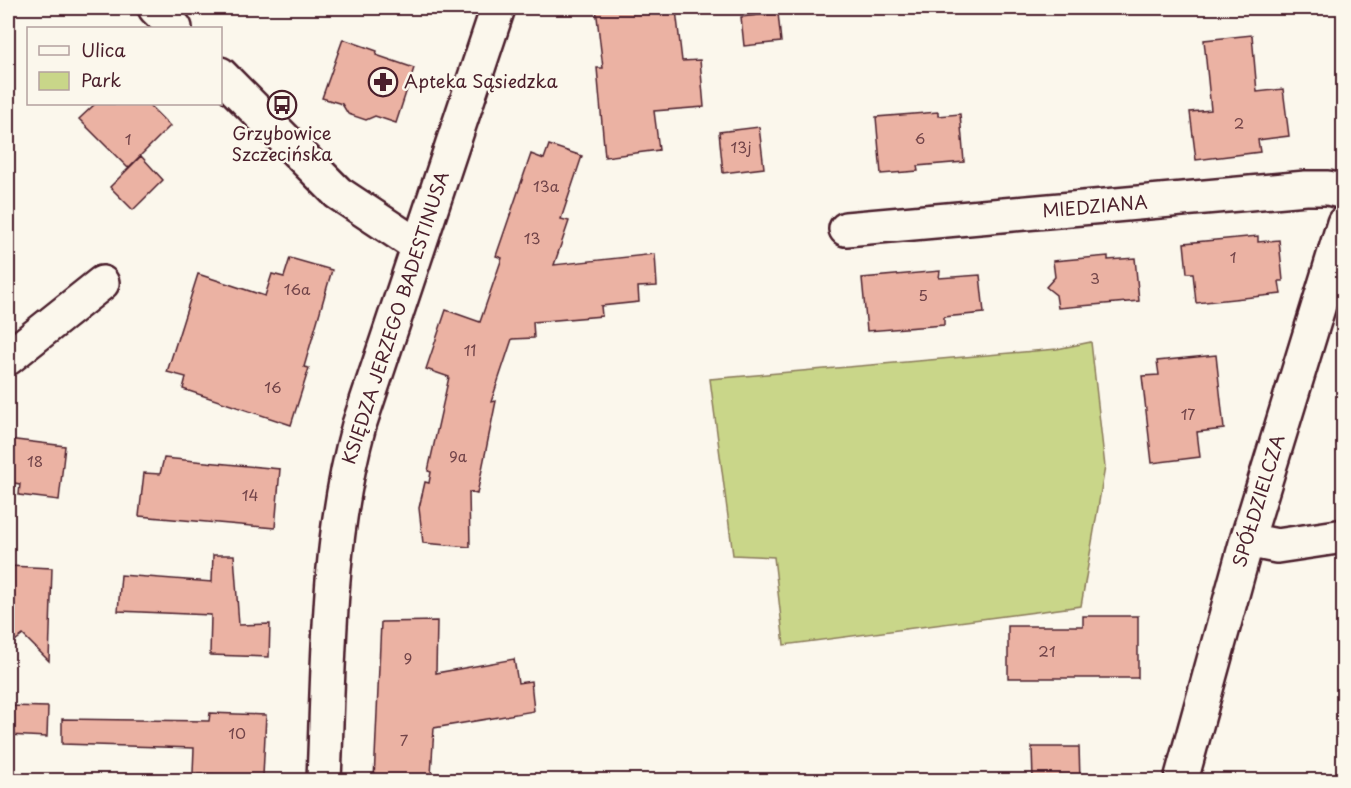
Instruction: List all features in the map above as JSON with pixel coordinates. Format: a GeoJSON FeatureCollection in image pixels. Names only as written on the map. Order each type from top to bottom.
{"type":"FeatureCollection","features":[{"type":"Feature","properties":{"kind":"street"},"geometry":{"type":"LineString","coordinates":[[155,8],[175,27]]}},
{"type":"Feature","properties":{"kind":"street","name":"KSIĘDZA JERZEGO BADESTINUSA"},"geometry":{"type":"LineString","coordinates":[[324,780],[332,581],[337,523],[345,476],[359,424],[498,8]]}},
{"type":"Feature","properties":{"kind":"street"},"geometry":{"type":"LineString","coordinates":[[222,76],[338,193],[418,246]]}},
{"type":"Feature","properties":{"kind":"street","name":"MIEDZIANA"},"geometry":{"type":"LineString","coordinates":[[846,229],[1306,188],[1328,188],[1344,192]]}},
{"type":"Feature","properties":{"kind":"street","name":"SPÓŁDZIELCZA"},"geometry":{"type":"LineString","coordinates":[[1181,780],[1246,540],[1344,223]]}},
{"type":"Feature","properties":{"kind":"street"},"geometry":{"type":"LineString","coordinates":[[8,358],[102,283]]}},
{"type":"Feature","properties":{"kind":"street"},"geometry":{"type":"LineString","coordinates":[[1246,540],[1277,546],[1344,536]]}},
{"type":"Feature","properties":{"kind":"green space"},"geometry":{"type":"Polygon","coordinates":[[[1091,342],[1105,467],[1081,606],[784,645],[774,557],[733,555],[710,379],[1057,349],[1091,342]]]}},
{"type":"Feature","properties":{"kind":"building"},"geometry":{"type":"Polygon","coordinates":[[[596,8],[673,8],[676,10],[682,61],[700,60],[704,107],[654,111],[659,150],[605,157],[597,68],[603,68],[596,8]]]}},
{"type":"Feature","properties":{"kind":"building"},"geometry":{"type":"Polygon","coordinates":[[[778,13],[781,42],[744,46],[741,17],[778,13]]]}},
{"type":"Feature","properties":{"kind":"building"},"geometry":{"type":"Polygon","coordinates":[[[1252,35],[1257,92],[1283,89],[1289,136],[1258,140],[1260,152],[1196,160],[1190,112],[1211,110],[1204,40],[1252,35]]]}},
{"type":"Feature","properties":{"kind":"building"},"geometry":{"type":"Polygon","coordinates":[[[343,39],[377,51],[376,55],[414,68],[396,123],[375,116],[366,120],[348,114],[342,104],[322,98],[343,39]]]}},
{"type":"Feature","properties":{"kind":"building"},"geometry":{"type":"Polygon","coordinates":[[[94,105],[149,105],[170,126],[128,168],[79,119],[94,105]]]}},
{"type":"Feature","properties":{"kind":"building"},"geometry":{"type":"Polygon","coordinates":[[[938,112],[938,116],[960,114],[964,162],[917,166],[918,171],[881,174],[876,117],[938,112]]]}},
{"type":"Feature","properties":{"kind":"building"},"geometry":{"type":"Polygon","coordinates":[[[759,127],[764,168],[723,173],[719,132],[759,127]]]}},
{"type":"Feature","properties":{"kind":"building"},"geometry":{"type":"Polygon","coordinates":[[[549,145],[582,156],[561,219],[569,221],[554,265],[655,254],[657,286],[638,287],[639,302],[601,306],[602,316],[533,322],[534,338],[512,339],[491,402],[496,401],[477,494],[469,492],[470,547],[423,543],[419,508],[425,482],[429,483],[431,472],[428,471],[449,377],[426,369],[446,310],[480,322],[502,258],[496,256],[531,154],[544,159],[549,145]]]}},
{"type":"Feature","properties":{"kind":"building"},"geometry":{"type":"Polygon","coordinates":[[[141,156],[163,180],[133,210],[110,187],[141,156]]]}},
{"type":"Feature","properties":{"kind":"building"},"geometry":{"type":"Polygon","coordinates":[[[1258,236],[1258,242],[1279,240],[1283,281],[1279,281],[1281,294],[1196,303],[1193,273],[1187,273],[1184,243],[1258,236]]]}},
{"type":"Feature","properties":{"kind":"building"},"geometry":{"type":"Polygon","coordinates":[[[1108,256],[1108,260],[1135,258],[1139,301],[1058,308],[1056,295],[1046,287],[1055,277],[1053,261],[1108,256]]]}},
{"type":"Feature","properties":{"kind":"building"},"geometry":{"type":"Polygon","coordinates":[[[290,258],[332,270],[304,367],[309,368],[291,425],[183,389],[186,377],[167,372],[198,274],[265,296],[272,274],[284,277],[290,258]]]}},
{"type":"Feature","properties":{"kind":"building"},"geometry":{"type":"Polygon","coordinates":[[[940,271],[939,278],[980,275],[984,313],[944,317],[944,325],[867,331],[862,278],[940,271]]]}},
{"type":"Feature","properties":{"kind":"building"},"geometry":{"type":"Polygon","coordinates":[[[1216,355],[1224,429],[1197,432],[1200,457],[1152,463],[1142,376],[1159,375],[1157,361],[1216,355]]]}},
{"type":"Feature","properties":{"kind":"building"},"geometry":{"type":"Polygon","coordinates":[[[8,439],[65,446],[59,500],[19,495],[20,484],[8,482],[8,439]]]}},
{"type":"Feature","properties":{"kind":"building"},"geometry":{"type":"Polygon","coordinates":[[[164,458],[280,469],[275,528],[139,516],[144,473],[160,474],[164,458]]]}},
{"type":"Feature","properties":{"kind":"building"},"geometry":{"type":"Polygon","coordinates":[[[213,555],[234,555],[239,625],[270,624],[269,657],[210,655],[211,615],[118,611],[121,575],[212,582],[213,555]]]}},
{"type":"Feature","properties":{"kind":"building"},"geometry":{"type":"Polygon","coordinates":[[[8,566],[52,568],[49,661],[23,635],[8,646],[8,566]]]}},
{"type":"Feature","properties":{"kind":"building"},"geometry":{"type":"Polygon","coordinates":[[[1083,616],[1138,616],[1138,678],[1008,678],[1008,626],[1083,626],[1083,616]]]}},
{"type":"Feature","properties":{"kind":"building"},"geometry":{"type":"Polygon","coordinates":[[[437,621],[436,673],[514,659],[518,683],[531,681],[534,711],[434,728],[431,775],[397,780],[374,780],[381,622],[437,621]]]}},
{"type":"Feature","properties":{"kind":"building"},"geometry":{"type":"Polygon","coordinates":[[[8,706],[48,707],[47,737],[8,735],[8,706]]]}},
{"type":"Feature","properties":{"kind":"building"},"geometry":{"type":"Polygon","coordinates":[[[210,713],[266,715],[263,776],[193,773],[194,748],[62,744],[62,719],[209,721],[210,713]]]}},
{"type":"Feature","properties":{"kind":"building"},"geometry":{"type":"Polygon","coordinates":[[[1032,747],[1079,747],[1080,780],[1033,780],[1032,747]]]}},
{"type":"Feature","properties":{"kind":"place","name":"Apteka Sąsiedzka"},"geometry":{"type":"Point","coordinates":[383,82]}},
{"type":"Feature","properties":{"kind":"place","name":"Grzybowice Szczecińska"},"geometry":{"type":"Point","coordinates":[282,105]}}]}
